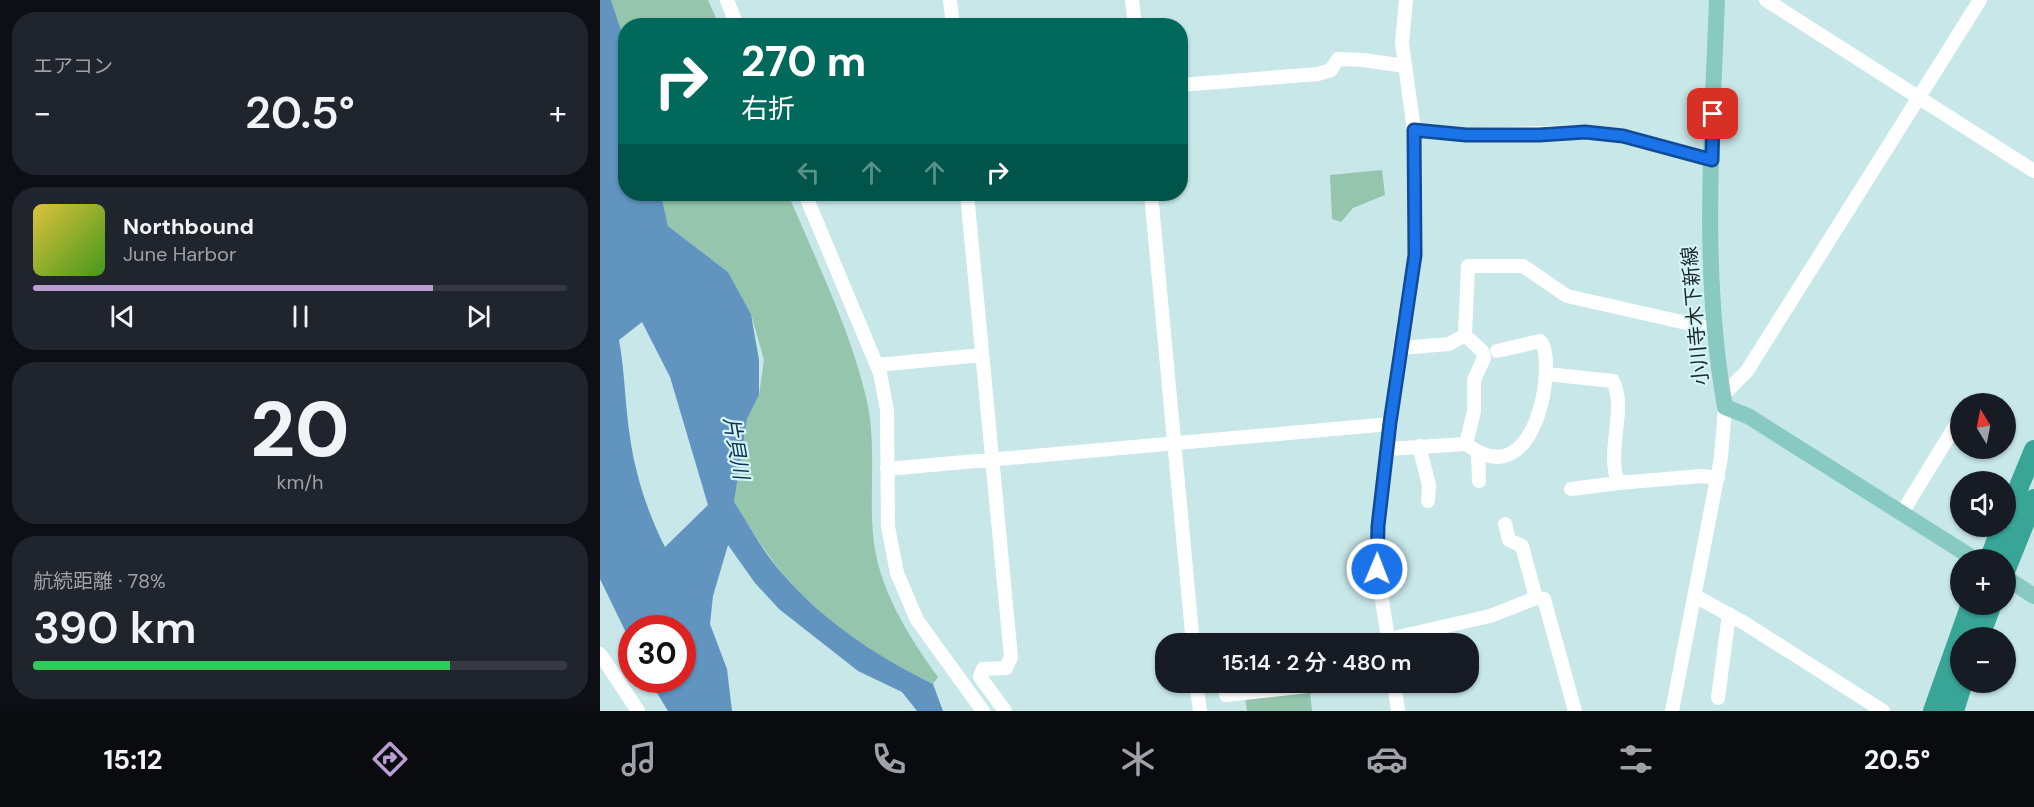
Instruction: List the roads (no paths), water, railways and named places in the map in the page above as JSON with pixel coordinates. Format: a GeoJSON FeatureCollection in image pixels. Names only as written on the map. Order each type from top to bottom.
{"type":"FeatureCollection","features":[{"type":"Feature","properties":{"kind":"highway"},"geometry":{"type":"LineString","coordinates":[[2016,494],[2034,450]]}},
{"type":"Feature","properties":{"kind":"highway"},"geometry":{"type":"LineString","coordinates":[[2014,549],[2034,499]]}},
{"type":"Feature","properties":{"kind":"highway"},"geometry":{"type":"LineString","coordinates":[[1933,711],[1967,615]]}},
{"type":"Feature","properties":{"kind":"highway"},"geometry":{"type":"LineString","coordinates":[[1954,711],[1960,693]]}},
{"type":"Feature","properties":{"kind":"main road","name":"小川寺木下新線"},"geometry":{"type":"LineString","coordinates":[[1717,0],[1709,257],[1713,329],[1724,401],[1959,549]]}},
{"type":"Feature","properties":{"kind":"main road"},"geometry":{"type":"LineString","coordinates":[[2016,584],[2034,596]]}},
{"type":"Feature","properties":{"kind":"street"},"geometry":{"type":"LineString","coordinates":[[727,0],[734,18]]}},
{"type":"Feature","properties":{"kind":"street"},"geometry":{"type":"LineString","coordinates":[[950,0],[951,18]]}},
{"type":"Feature","properties":{"kind":"street"},"geometry":{"type":"LineString","coordinates":[[1132,0],[1134,18]]}},
{"type":"Feature","properties":{"kind":"street"},"geometry":{"type":"LineString","coordinates":[[1388,633],[1377,569],[1378,526],[1400,348],[1415,255],[1414,130],[1402,43],[1406,0]]}},
{"type":"Feature","properties":{"kind":"street"},"geometry":{"type":"LineString","coordinates":[[1766,0],[2034,171]]}},
{"type":"Feature","properties":{"kind":"street"},"geometry":{"type":"LineString","coordinates":[[1672,711],[1718,478],[1724,401],[1747,371],[1980,0]]}},
{"type":"Feature","properties":{"kind":"street"},"geometry":{"type":"LineString","coordinates":[[1188,84],[1318,74],[1330,70],[1338,59],[1405,66]]}},
{"type":"Feature","properties":{"kind":"street"},"geometry":{"type":"LineString","coordinates":[[1414,130],[1466,135],[1539,135],[1585,132],[1614,135],[1712,160]]}},
{"type":"Feature","properties":{"kind":"street"},"geometry":{"type":"LineString","coordinates":[[808,201],[877,365],[887,410],[888,527],[897,573],[917,620],[983,711]]}},
{"type":"Feature","properties":{"kind":"street"},"geometry":{"type":"LineString","coordinates":[[969,201],[1011,657],[1006,668],[983,669],[980,677],[1005,711]]}},
{"type":"Feature","properties":{"kind":"street"},"geometry":{"type":"LineString","coordinates":[[1152,201],[1192,633]]}},
{"type":"Feature","properties":{"kind":"street"},"geometry":{"type":"LineString","coordinates":[[1466,444],[1474,411],[1474,380],[1484,358],[1482,351],[1465,335],[1468,266],[1523,266],[1567,296],[1713,329]]}},
{"type":"Feature","properties":{"kind":"street"},"geometry":{"type":"LineString","coordinates":[[1400,348],[1449,344],[1465,335]]}},
{"type":"Feature","properties":{"kind":"street"},"geometry":{"type":"LineString","coordinates":[[1387,448],[1466,444],[1478,453],[1494,456],[1510,454],[1524,446],[1538,415],[1546,374],[1547,356],[1544,345],[1540,341],[1497,351]]}},
{"type":"Feature","properties":{"kind":"street"},"geometry":{"type":"LineString","coordinates":[[877,365],[982,355]]}},
{"type":"Feature","properties":{"kind":"street"},"geometry":{"type":"LineString","coordinates":[[1546,374],[1613,381],[1618,397],[1612,466],[1618,483]]}},
{"type":"Feature","properties":{"kind":"street"},"geometry":{"type":"LineString","coordinates":[[887,470],[1390,423]]}},
{"type":"Feature","properties":{"kind":"street"},"geometry":{"type":"LineString","coordinates":[[1902,513],[1950,434]]}},
{"type":"Feature","properties":{"kind":"street"},"geometry":{"type":"LineString","coordinates":[[1419,446],[1429,485],[1428,501]]}},
{"type":"Feature","properties":{"kind":"street"},"geometry":{"type":"LineString","coordinates":[[1478,453],[1479,481]]}},
{"type":"Feature","properties":{"kind":"street"},"geometry":{"type":"LineString","coordinates":[[1571,489],[1702,476],[1718,478]]}},
{"type":"Feature","properties":{"kind":"street"},"geometry":{"type":"LineString","coordinates":[[1505,524],[1509,540],[1522,546],[1536,598]]}},
{"type":"Feature","properties":{"kind":"street"},"geometry":{"type":"LineString","coordinates":[[1695,596],[1729,614],[1883,711]]}},
{"type":"Feature","properties":{"kind":"street"},"geometry":{"type":"LineString","coordinates":[[1421,633],[1490,616],[1536,598],[1544,599],[1575,711]]}},
{"type":"Feature","properties":{"kind":"street"},"geometry":{"type":"LineString","coordinates":[[1719,698],[1729,614]]}},
{"type":"Feature","properties":{"kind":"street"},"geometry":{"type":"LineString","coordinates":[[600,654],[638,711]]}},
{"type":"Feature","properties":{"kind":"street"},"geometry":{"type":"LineString","coordinates":[[1198,693],[1200,711]]}},
{"type":"Feature","properties":{"kind":"street"},"geometry":{"type":"LineString","coordinates":[[1226,695],[1244,693]]}},
{"type":"Feature","properties":{"kind":"street"},"geometry":{"type":"LineString","coordinates":[[1396,693],[1398,711]]}},
{"type":"Feature","properties":{"kind":"water","name":"片貝川"},"geometry":{"type":"Polygon","coordinates":[[[600,0],[611,0],[618,21],[618,201],[663,201],[668,226],[728,272],[751,314],[759,360],[759,395],[747,419],[734,502],[772,561],[806,599],[845,632],[888,660],[933,684],[943,711],[917,711],[902,692],[858,671],[779,609],[755,583],[728,545],[713,596],[710,624],[727,669],[732,711],[668,711],[657,693],[696,693],[696,615],[618,616],[600,579],[600,0]],[[642,322],[619,340],[628,425],[635,465],[648,507],[665,547],[708,505],[670,377],[642,322]]]}}]}
